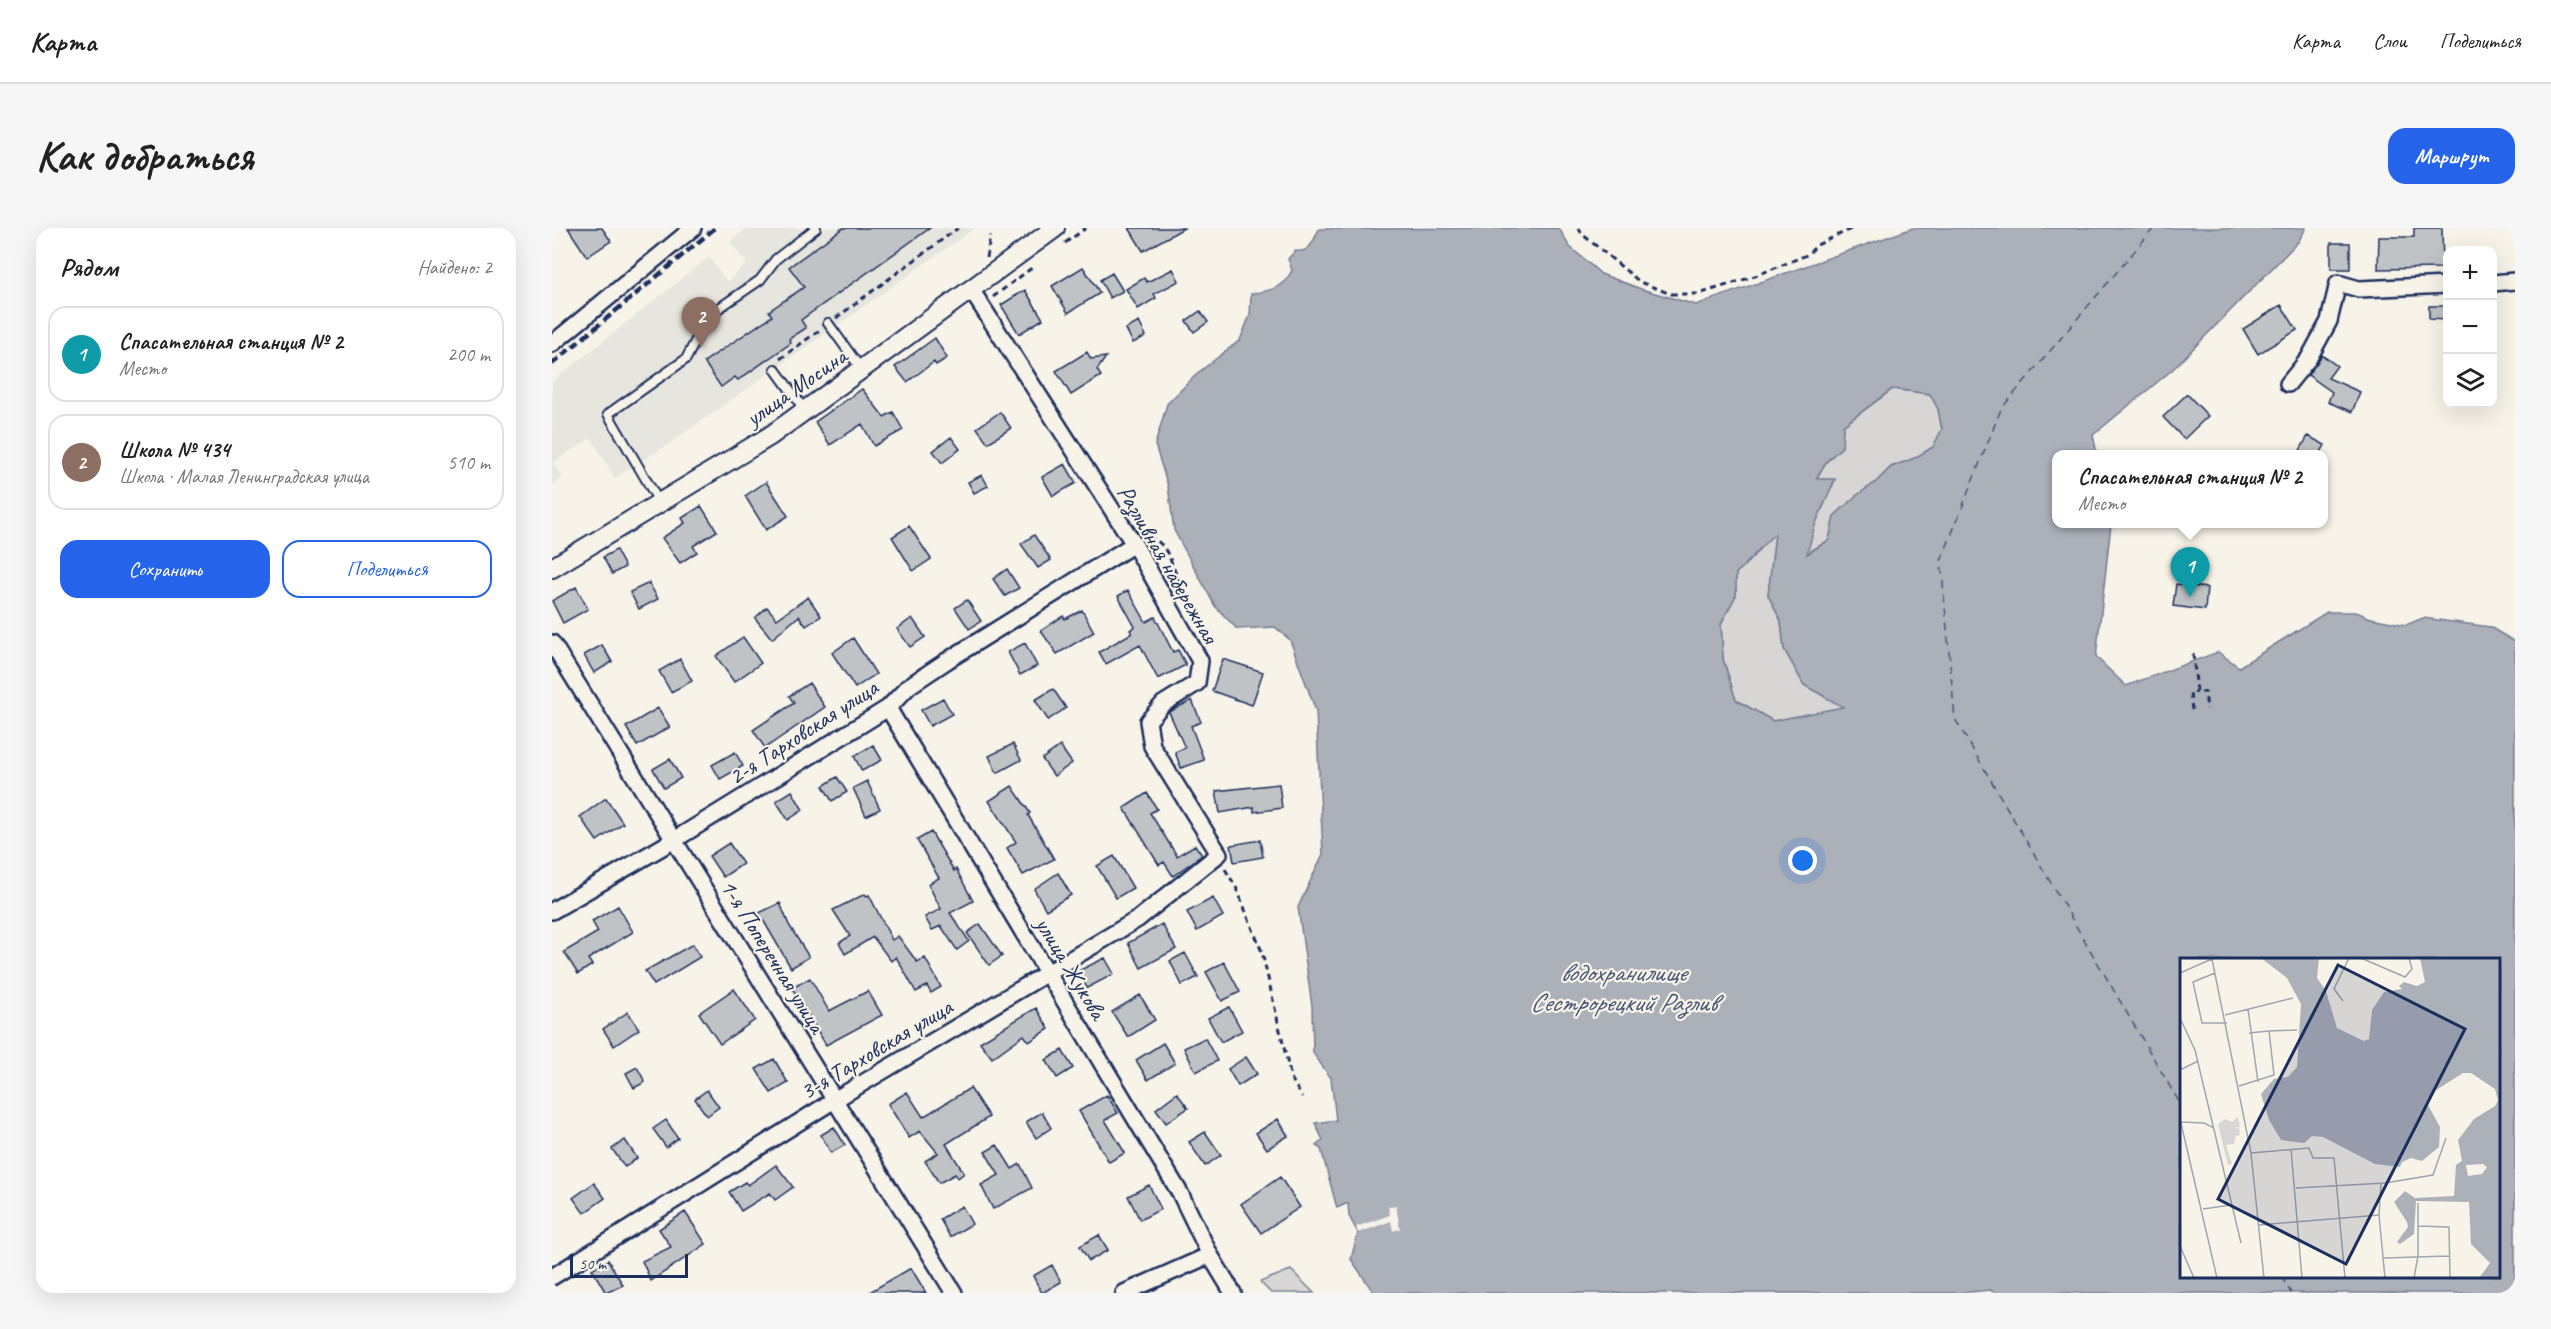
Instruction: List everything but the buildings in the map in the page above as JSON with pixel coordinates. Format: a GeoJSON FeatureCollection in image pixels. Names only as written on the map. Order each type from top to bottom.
{"type":"FeatureCollection","features":[{"type":"Feature","properties":{"kind":"street"},"geometry":{"type":"LineString","coordinates":[[555,336],[693,228]]}},
{"type":"Feature","properties":{"kind":"street","name":"улица Мосина"},"geometry":{"type":"LineString","coordinates":[[552,568],[770,436],[972,291],[1055,228]]}},
{"type":"Feature","properties":{"kind":"street"},"geometry":{"type":"LineString","coordinates":[[2497,282],[2515,281]]}},
{"type":"Feature","properties":{"kind":"street"},"geometry":{"type":"LineString","coordinates":[[2288,384],[2309,358],[2329,321],[2338,283],[2359,289],[2443,285]]}},
{"type":"Feature","properties":{"kind":"street","name":"Разливная набережная"},"geometry":{"type":"LineString","coordinates":[[972,291],[1134,544],[1200,661],[1197,682],[1163,704],[1148,721],[1152,746],[1219,854]]}},
{"type":"Feature","properties":{"kind":"street","name":"2-я Тарховская улица"},"geometry":{"type":"LineString","coordinates":[[552,911],[674,840],[888,708],[909,686],[948,660],[1134,544]]}},
{"type":"Feature","properties":{"kind":"street","name":"1-я Поперечная улица"},"geometry":{"type":"LineString","coordinates":[[552,644],[954,1293]]}},
{"type":"Feature","properties":{"kind":"street","name":"улица Жукова"},"geometry":{"type":"LineString","coordinates":[[888,708],[1180,1193],[1210,1255],[1233,1293]]}},
{"type":"Feature","properties":{"kind":"street","name":"3-я Тарховская улица"},"geometry":{"type":"LineString","coordinates":[[552,1277],[836,1100],[1137,919],[1219,854]]}},
{"type":"Feature","properties":{"kind":"street"},"geometry":{"type":"LineString","coordinates":[[1124,1293],[1210,1255]]}},
{"type":"Feature","properties":{"kind":"lane"},"geometry":{"type":"LineString","coordinates":[[659,503],[608,414],[687,359],[709,315],[760,280],[776,259],[816,228]]}},
{"type":"Feature","properties":{"kind":"lane"},"geometry":{"type":"LineString","coordinates":[[828,323],[862,370]]}},
{"type":"Feature","properties":{"kind":"lane"},"geometry":{"type":"LineString","coordinates":[[775,366],[805,411]]}},
{"type":"Feature","properties":{"kind":"path"},"geometry":{"type":"LineString","coordinates":[[775,366],[828,323],[958,228]]}},
{"type":"Feature","properties":{"kind":"path"},"geometry":{"type":"LineString","coordinates":[[1578,228],[1583,235],[1640,282],[1671,294],[1699,294],[1755,276],[1807,255],[1817,245],[1853,228]]}},
{"type":"Feature","properties":{"kind":"path"},"geometry":{"type":"LineString","coordinates":[[1134,544],[1152,537],[1163,546],[1179,582],[1164,597]]}},
{"type":"Feature","properties":{"kind":"path"},"geometry":{"type":"LineString","coordinates":[[2193,654],[2197,692]]}},
{"type":"Feature","properties":{"kind":"path"},"geometry":{"type":"LineString","coordinates":[[2192,710],[2190,693],[2197,692],[2205,692],[2207,709]]}},
{"type":"Feature","properties":{"kind":"path"},"geometry":{"type":"LineString","coordinates":[[1219,854],[1227,875],[1236,887],[1262,952],[1291,1078],[1302,1097]]}},
{"type":"Feature","properties":{"kind":"shaded area"},"geometry":{"type":"Polygon","coordinates":[[[747,228],[975,228],[670,443],[615,478],[591,438],[553,463],[563,478],[553,485],[552,382],[709,257],[727,282],[747,264],[730,242],[747,228]]]}},
{"type":"Feature","properties":{"kind":"shaded area"},"geometry":{"type":"Polygon","coordinates":[[[1893,389],[1930,394],[1938,409],[1942,430],[1933,447],[1915,458],[1891,467],[1876,482],[1856,496],[1835,516],[1829,540],[1806,554],[1815,525],[1835,480],[1816,479],[1826,462],[1842,447],[1843,426],[1893,389]]]}},
{"type":"Feature","properties":{"kind":"shaded area"},"geometry":{"type":"Polygon","coordinates":[[[1775,534],[1768,595],[1781,621],[1784,649],[1804,685],[1844,707],[1773,721],[1736,700],[1723,659],[1721,624],[1736,595],[1736,573],[1775,534]]]}},
{"type":"Feature","properties":{"kind":"shaded area"},"geometry":{"type":"Polygon","coordinates":[[[1291,1270],[1314,1293],[1271,1293],[1260,1282],[1291,1270]]]}},
{"type":"Feature","properties":{"kind":"water","name":"водохранилище Сестрорецкий Разлив"},"geometry":{"type":"Polygon","coordinates":[[[1559,228],[1569,246],[1601,274],[1641,289],[1696,305],[1913,228],[2306,228],[2298,242],[2172,370],[2093,435],[2096,450],[2052,450],[2052,528],[2111,528],[2096,657],[2126,686],[2218,652],[2239,667],[2327,612],[2356,612],[2371,618],[2406,625],[2423,618],[2490,627],[2515,642],[2515,1293],[1996,1293],[1990,1290],[1960,1293],[1374,1293],[1351,1259],[1358,1233],[1349,1216],[1348,1203],[1337,1208],[1321,1149],[1316,1146],[1323,1140],[1315,1123],[1336,1120],[1331,1078],[1313,1053],[1312,1006],[1298,907],[1323,854],[1316,711],[1290,640],[1275,627],[1237,629],[1215,606],[1174,530],[1168,486],[1155,445],[1167,404],[1199,372],[1240,340],[1250,315],[1251,294],[1276,288],[1285,282],[1292,270],[1288,259],[1295,251],[1305,250],[1313,242],[1319,229],[1559,228]],[[1892,389],[1843,426],[1842,447],[1826,462],[1816,479],[1835,479],[1815,525],[1807,554],[1829,540],[1834,516],[1856,496],[1876,482],[1891,467],[1915,458],[1933,447],[1942,429],[1938,409],[1930,394],[1892,389]],[[1775,534],[1736,573],[1736,595],[1721,624],[1723,659],[1736,700],[1773,721],[1843,707],[1804,685],[1784,649],[1781,621],[1768,595],[1775,534]]]}},
{"type":"Feature","properties":{"kind":"pier"},"geometry":{"type":"Polygon","coordinates":[[[1396,1206],[1400,1229],[1393,1231],[1391,1221],[1358,1233],[1356,1227],[1390,1215],[1388,1207],[1396,1206]]]}},
{"type":"Feature","properties":{"kind":"ferry route"},"geometry":{"type":"LineString","coordinates":[[2154,228],[2001,409],[1941,561],[1955,719],[2180,1104]]}},
{"type":"Feature","properties":{"kind":"ferry route"},"geometry":{"type":"LineString","coordinates":[[2282,1278],[2291,1293]]}},
{"type":"Feature","properties":{"kind":"railway"},"geometry":{"type":"LineString","coordinates":[[552,364],[715,228]]}},
{"type":"Feature","properties":{"kind":"place","name":"Школа № 434"},"geometry":{"type":"Point","coordinates":[701,347]}},
{"type":"Feature","properties":{"kind":"place","name":"Спасательная станция № 2"},"geometry":{"type":"Point","coordinates":[2190,597]}}]}
